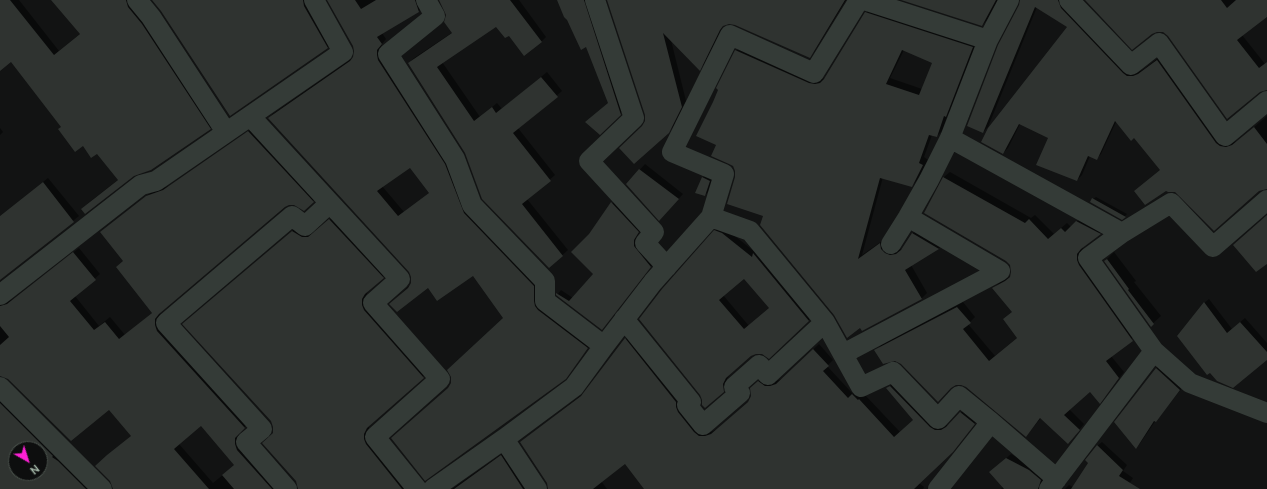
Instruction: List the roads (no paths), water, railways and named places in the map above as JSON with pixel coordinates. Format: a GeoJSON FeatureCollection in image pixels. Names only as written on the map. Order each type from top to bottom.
{"type":"FeatureCollection","features":[{"type":"Feature","properties":{"kind":"street"},"geometry":{"type":"LineString","coordinates":[[137,0],[151,17],[226,132]]}},
{"type":"Feature","properties":{"kind":"street"},"geometry":{"type":"LineString","coordinates":[[1,292],[141,185],[156,181],[343,52],[314,0]]}},
{"type":"Feature","properties":{"kind":"street"},"geometry":{"type":"LineString","coordinates":[[426,0],[435,16],[388,54],[455,159],[472,205],[545,281],[545,301],[604,346]]}},
{"type":"Feature","properties":{"kind":"street"},"geometry":{"type":"LineString","coordinates":[[594,0],[634,118],[589,161],[654,232],[645,243],[667,267]]}},
{"type":"Feature","properties":{"kind":"street"},"geometry":{"type":"LineString","coordinates":[[433,489],[574,387],[653,282],[711,217],[724,174],[672,152],[730,35],[814,73],[859,0]]}},
{"type":"Feature","properties":{"kind":"street"},"geometry":{"type":"LineString","coordinates":[[864,0],[988,40]]}},
{"type":"Feature","properties":{"kind":"street"},"geometry":{"type":"LineString","coordinates":[[891,244],[929,180],[950,138],[988,40],[1009,0]]}},
{"type":"Feature","properties":{"kind":"street"},"geometry":{"type":"LineString","coordinates":[[1069,0],[1131,65],[1159,43],[1225,136],[1267,101]]}},
{"type":"Feature","properties":{"kind":"street"},"geometry":{"type":"LineString","coordinates":[[250,116],[400,279],[373,303],[440,379],[375,437],[417,489]]}},
{"type":"Feature","properties":{"kind":"street"},"geometry":{"type":"LineString","coordinates":[[950,138],[1122,233]]}},
{"type":"Feature","properties":{"kind":"street"},"geometry":{"type":"LineString","coordinates":[[1267,200],[1213,247],[1171,204],[1122,233],[1088,258],[1154,351],[1190,383],[1267,413]]}},
{"type":"Feature","properties":{"kind":"street"},"geometry":{"type":"LineString","coordinates":[[287,489],[246,442],[262,429],[166,323],[292,216],[305,226],[330,203]]}},
{"type":"Feature","properties":{"kind":"street"},"geometry":{"type":"LineString","coordinates":[[711,217],[750,231],[825,322],[861,387],[893,372],[938,419],[959,396],[991,422],[1053,484],[1154,351]]}},
{"type":"Feature","properties":{"kind":"street"},"geometry":{"type":"LineString","coordinates":[[843,354],[1000,271],[908,217]]}},
{"type":"Feature","properties":{"kind":"street"},"geometry":{"type":"LineString","coordinates":[[624,319],[691,402],[687,405],[703,425],[740,393],[734,387],[759,365],[768,375],[825,322]]}},
{"type":"Feature","properties":{"kind":"street"},"geometry":{"type":"LineString","coordinates":[[0,387],[102,489]]}},
{"type":"Feature","properties":{"kind":"street"},"geometry":{"type":"LineString","coordinates":[[938,489],[991,422]]}},
{"type":"Feature","properties":{"kind":"street"},"geometry":{"type":"LineString","coordinates":[[504,439],[537,489]]}}]}
